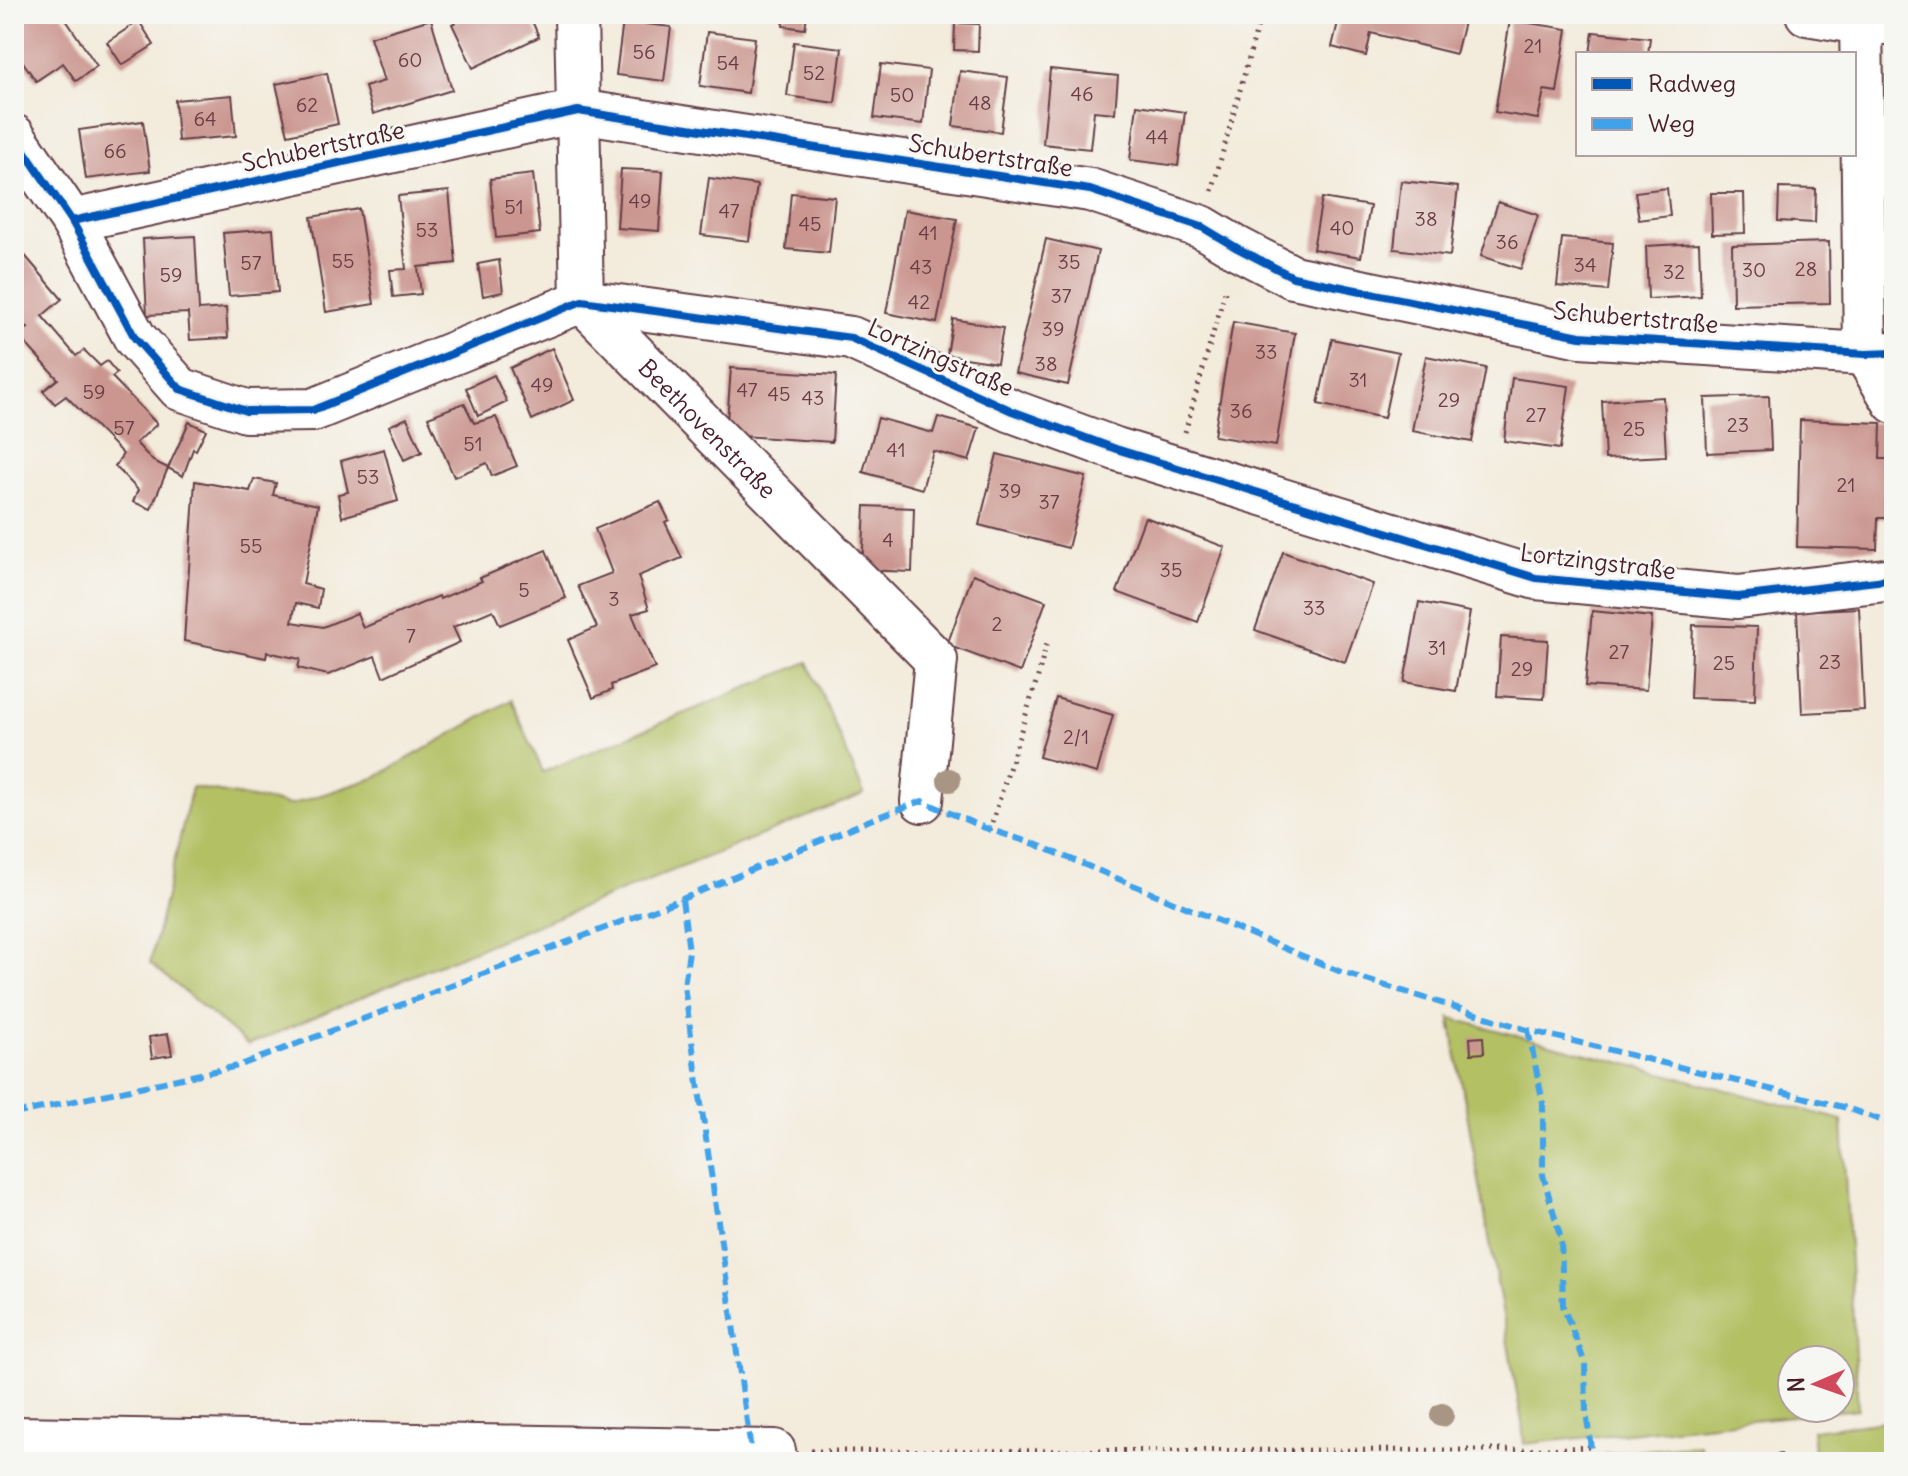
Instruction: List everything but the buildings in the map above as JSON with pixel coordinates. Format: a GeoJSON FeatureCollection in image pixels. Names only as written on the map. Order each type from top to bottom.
{"type":"FeatureCollection","features":[{"type":"Feature","properties":{"kind":"street"},"geometry":{"type":"LineString","coordinates":[[576,14],[582,301]]}},
{"type":"Feature","properties":{"kind":"street"},"geometry":{"type":"LineString","coordinates":[[1807,14],[1872,20],[1880,353],[1894,402]]}},
{"type":"Feature","properties":{"kind":"street","name":"Schubertstraße"},"geometry":{"type":"LineString","coordinates":[[72,221],[578,111],[1090,190],[1202,227],[1293,277],[1580,336],[1880,353]]}},
{"type":"Feature","properties":{"kind":"street","name":"Lortzingstraße"},"geometry":{"type":"LineString","coordinates":[[14,136],[72,221],[135,338],[180,389],[246,411],[313,410],[582,301],[851,338],[1012,411],[1116,449],[1536,578],[1738,597],[1894,579]]}},
{"type":"Feature","properties":{"kind":"street","name":"Beethovenstraße"},"geometry":{"type":"LineString","coordinates":[[582,301],[936,660],[922,801]]}},
{"type":"Feature","properties":{"kind":"street"},"geometry":{"type":"LineString","coordinates":[[14,1438],[775,1456]]}},
{"type":"Feature","properties":{"kind":"path"},"geometry":{"type":"LineString","coordinates":[[1202,227],[1261,14]]}},
{"type":"Feature","properties":{"kind":"path"},"geometry":{"type":"LineString","coordinates":[[1191,411],[1237,248]]}},
{"type":"Feature","properties":{"kind":"path"},"geometry":{"type":"LineString","coordinates":[[990,830],[1048,639]]}},
{"type":"Feature","properties":{"kind":"path"},"geometry":{"type":"LineString","coordinates":[[775,1456],[1590,1447]]}},
{"type":"Feature","properties":{"kind":"green space"},"geometry":{"type":"Polygon","coordinates":[[[808,662],[864,794],[450,960],[248,1045],[150,963],[192,787],[290,805],[374,778],[511,700],[543,772],[808,662]]]}},
{"type":"Feature","properties":{"kind":"green space"},"geometry":{"type":"Polygon","coordinates":[[[1450,1018],[1842,1120],[1854,1344],[1776,1344],[1776,1418],[1524,1444],[1450,1018]]]}},
{"type":"Feature","properties":{"kind":"green space"},"geometry":{"type":"Polygon","coordinates":[[[1894,1420],[1894,1462],[1815,1462],[1812,1430],[1894,1420]]]}},
{"type":"Feature","properties":{"kind":"green space"},"geometry":{"type":"Polygon","coordinates":[[[1700,1445],[1702,1462],[1606,1462],[1605,1454],[1700,1445]]]}},
{"type":"Feature","properties":{"kind":"marked path"},"geometry":{"type":"LineString","coordinates":[[14,1114],[238,1066],[682,899],[922,801],[985,828],[1035,844],[1341,972],[1528,1030],[1847,1108],[1894,1125]]}},
{"type":"Feature","properties":{"kind":"marked path"},"geometry":{"type":"LineString","coordinates":[[682,899],[689,951],[684,986],[751,1450]]}},
{"type":"Feature","properties":{"kind":"marked path"},"geometry":{"type":"LineString","coordinates":[[1528,1030],[1543,1103],[1543,1175],[1561,1239],[1563,1306],[1585,1363],[1586,1412],[1593,1462]]}},
{"type":"Feature","properties":{"kind":"cycle path"},"geometry":{"type":"LineString","coordinates":[[72,221],[578,111],[1090,190],[1202,227],[1293,277],[1580,336],[1865,354],[1894,353]]}},
{"type":"Feature","properties":{"kind":"cycle path"},"geometry":{"type":"LineString","coordinates":[[14,136],[72,221],[135,338],[180,389],[246,411],[313,410],[582,301],[851,338],[1012,411],[1116,449],[1536,578],[1738,597],[1894,579]]}}]}
